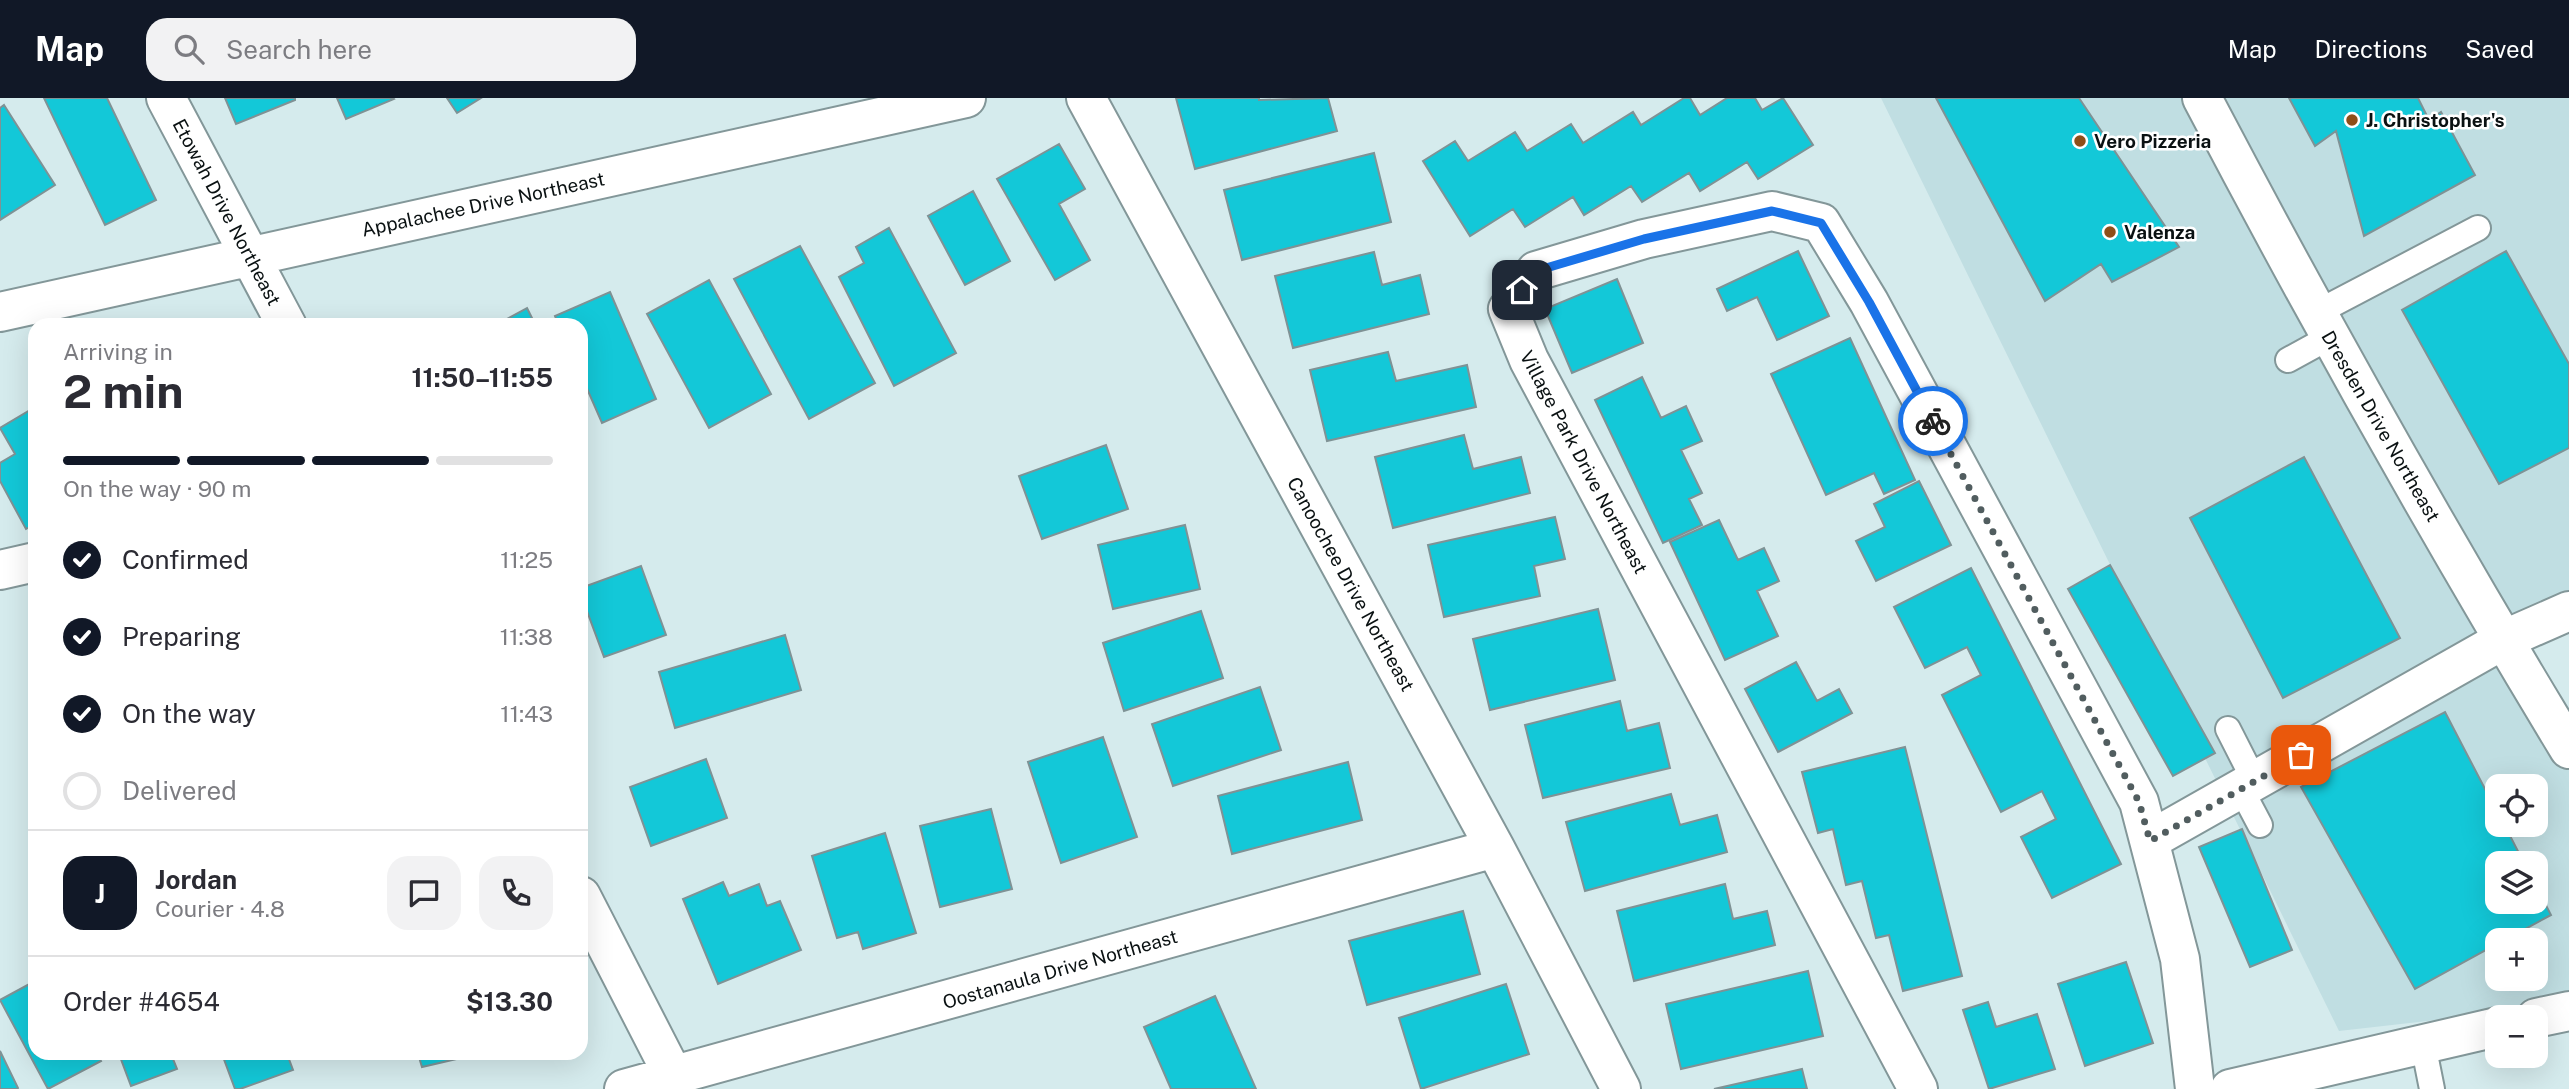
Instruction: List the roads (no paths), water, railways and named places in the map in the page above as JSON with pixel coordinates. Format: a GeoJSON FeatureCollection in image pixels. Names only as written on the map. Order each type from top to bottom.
{"type":"FeatureCollection","features":[{"type":"Feature","properties":{"kind":"street","name":"Etowah Drive Northeast"},"geometry":{"type":"LineString","coordinates":[[166,98],[283,318]]}},
{"type":"Feature","properties":{"kind":"street","name":"Appalachee Drive Northeast"},"geometry":{"type":"LineString","coordinates":[[0,312],[966,98]]}},
{"type":"Feature","properties":{"kind":"street","name":"Canoochee Drive Northeast"},"geometry":{"type":"LineString","coordinates":[[1086,98],[1495,848],[1616,1080]]}},
{"type":"Feature","properties":{"kind":"street","name":"Dresden Drive Northeast"},"geometry":{"type":"LineString","coordinates":[[2203,98],[2323,325],[2569,749]]}},
{"type":"Feature","properties":{"kind":"street","name":"Village Park Drive Northeast"},"geometry":{"type":"LineString","coordinates":[[1918,1089],[1529,360],[1508,309],[1536,271],[1644,239],[1772,211],[1821,223],[1869,302],[2139,802],[2180,959],[2195,1089]]}},
{"type":"Feature","properties":{"kind":"street"},"geometry":{"type":"LineString","coordinates":[[0,570],[28,564]]}},
{"type":"Feature","properties":{"kind":"street"},"geometry":{"type":"LineString","coordinates":[[2150,841],[2504,640],[2569,611]]}},
{"type":"Feature","properties":{"kind":"street","name":"Oostanaula Drive Northeast"},"geometry":{"type":"LineString","coordinates":[[624,1089],[1495,848]]}},
{"type":"Feature","properties":{"kind":"street"},"geometry":{"type":"LineString","coordinates":[[588,910],[674,1077]]}},
{"type":"Feature","properties":{"kind":"street"},"geometry":{"type":"LineString","coordinates":[[2548,1015],[2569,1011]]}},
{"type":"Feature","properties":{"kind":"street"},"geometry":{"type":"LineString","coordinates":[[2230,1089],[2485,1030]]}},
{"type":"Feature","properties":{"kind":"lane"},"geometry":{"type":"LineString","coordinates":[[2288,360],[2323,325],[2478,228]]}},
{"type":"Feature","properties":{"kind":"lane"},"geometry":{"type":"LineString","coordinates":[[2228,729],[2260,825]]}},
{"type":"Feature","properties":{"kind":"lane"},"geometry":{"type":"LineString","coordinates":[[2423,1044],[2432,1089]]}},
{"type":"Feature","properties":{"kind":"place","name":"J. Christopher's"},"geometry":{"type":"Point","coordinates":[2352,120]}},
{"type":"Feature","properties":{"kind":"place","name":"Vero Pizzeria"},"geometry":{"type":"Point","coordinates":[2080,141]}},
{"type":"Feature","properties":{"kind":"place","name":"Valenza"},"geometry":{"type":"Point","coordinates":[2110,232]}}]}
